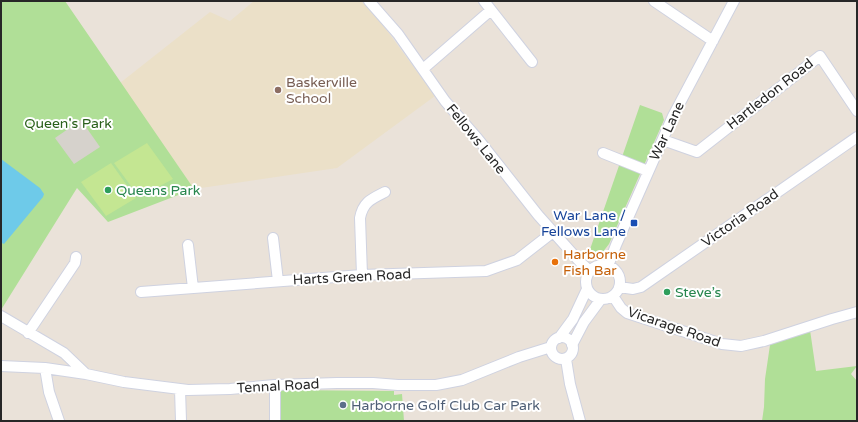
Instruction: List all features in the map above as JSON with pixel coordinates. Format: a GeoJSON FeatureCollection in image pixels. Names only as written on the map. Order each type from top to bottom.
{"type":"FeatureCollection","features":[{"type":"Feature","properties":{"kind":"street","name":"Fellows Lane"},"geometry":{"type":"LineString","coordinates":[[369,1],[398,34],[445,101],[478,139],[538,215],[580,262],[590,271]]}},
{"type":"Feature","properties":{"kind":"street"},"geometry":{"type":"LineString","coordinates":[[484,1],[532,62]]}},
{"type":"Feature","properties":{"kind":"street"},"geometry":{"type":"LineString","coordinates":[[654,1],[713,41]]}},
{"type":"Feature","properties":{"kind":"street","name":"War Lane"},"geometry":{"type":"LineString","coordinates":[[608,266],[673,116],[734,1]]}},
{"type":"Feature","properties":{"kind":"street"},"geometry":{"type":"LineString","coordinates":[[423,68],[491,10]]}},
{"type":"Feature","properties":{"kind":"street","name":"Hartledon Road"},"geometry":{"type":"LineString","coordinates":[[663,140],[696,152],[820,56],[857,111]]}},
{"type":"Feature","properties":{"kind":"street","name":"Victoria Road"},"geometry":{"type":"LineString","coordinates":[[616,292],[641,287],[857,137]]}},
{"type":"Feature","properties":{"kind":"street"},"geometry":{"type":"LineString","coordinates":[[603,153],[648,171]]}},
{"type":"Feature","properties":{"kind":"street"},"geometry":{"type":"LineString","coordinates":[[362,275],[360,218],[362,209],[370,199],[385,192]]}},
{"type":"Feature","properties":{"kind":"street","name":"Harts Green Road"},"geometry":{"type":"LineString","coordinates":[[140,292],[362,275],[486,271],[517,260],[553,232]]}},
{"type":"Feature","properties":{"kind":"street"},"geometry":{"type":"LineString","coordinates":[[273,238],[278,281]]}},
{"type":"Feature","properties":{"kind":"street"},"geometry":{"type":"LineString","coordinates":[[188,245],[193,288]]}},
{"type":"Feature","properties":{"kind":"street"},"geometry":{"type":"LineString","coordinates":[[28,333],[77,262]]}},
{"type":"Feature","properties":{"kind":"street"},"geometry":{"type":"LineString","coordinates":[[587,290],[593,296],[601,300],[610,298],[616,292],[619,277],[613,268],[608,266],[599,266],[590,271],[586,280],[587,290],[573,319],[559,338],[553,341],[551,347],[553,356],[566,359],[571,355],[573,348],[572,345],[584,322],[601,300]]}},
{"type":"Feature","properties":{"kind":"street","name":"Vicarage Road"},"geometry":{"type":"LineString","coordinates":[[616,292],[621,308],[627,313],[722,344],[741,346],[764,341],[857,312]]}},
{"type":"Feature","properties":{"kind":"street"},"geometry":{"type":"LineString","coordinates":[[1,316],[64,353],[86,374]]}},
{"type":"Feature","properties":{"kind":"street"},"geometry":{"type":"LineString","coordinates":[[559,338],[567,339],[572,345]]}},
{"type":"Feature","properties":{"kind":"street","name":"Tennal Road"},"geometry":{"type":"LineString","coordinates":[[1,366],[45,368],[86,374],[124,382],[180,389],[230,389],[275,385],[337,383],[436,385],[462,380],[519,357],[551,347]]}},
{"type":"Feature","properties":{"kind":"street"},"geometry":{"type":"LineString","coordinates":[[566,359],[570,384],[580,421]]}},
{"type":"Feature","properties":{"kind":"street"},"geometry":{"type":"LineString","coordinates":[[45,368],[49,392],[59,421]]}},
{"type":"Feature","properties":{"kind":"street"},"geometry":{"type":"LineString","coordinates":[[275,385],[275,421]]}},
{"type":"Feature","properties":{"kind":"street"},"geometry":{"type":"LineString","coordinates":[[180,389],[181,421]]}},
{"type":"Feature","properties":{"kind":"shaded area","name":"Baskerville School"},"geometry":{"type":"Polygon","coordinates":[[[254,1],[361,1],[374,13],[435,96],[337,168],[194,189],[120,83],[210,12],[230,21],[254,1]]]}},
{"type":"Feature","properties":{"kind":"shaded area"},"geometry":{"type":"Polygon","coordinates":[[[81,120],[100,147],[74,164],[55,138],[81,120]]]}},
{"type":"Feature","properties":{"kind":"green space","name":"Queen's Park"},"geometry":{"type":"Polygon","coordinates":[[[1,1],[65,1],[194,189],[108,222],[77,188],[1,310],[1,1]]]}},
{"type":"Feature","properties":{"kind":"green space"},"geometry":{"type":"Polygon","coordinates":[[[640,105],[662,113],[664,120],[609,244],[599,257],[587,258],[640,105]]]}},
{"type":"Feature","properties":{"kind":"green space"},"geometry":{"type":"Polygon","coordinates":[[[147,143],[173,179],[139,197],[114,163],[147,143]]]}},
{"type":"Feature","properties":{"kind":"green space","name":"Queens Park"},"geometry":{"type":"Polygon","coordinates":[[[111,163],[136,198],[106,216],[81,182],[111,163]]]}},
{"type":"Feature","properties":{"kind":"green space"},"geometry":{"type":"Polygon","coordinates":[[[810,330],[816,371],[857,366],[851,374],[857,381],[857,421],[762,421],[765,379],[770,345],[776,341],[810,330]]]}},
{"type":"Feature","properties":{"kind":"green space","name":"Harborne Golf Club Car Park"},"geometry":{"type":"Polygon","coordinates":[[[279,390],[394,391],[394,395],[402,394],[404,421],[278,421],[279,390]]]}},
{"type":"Feature","properties":{"kind":"water"},"geometry":{"type":"Polygon","coordinates":[[[1,159],[40,188],[44,194],[4,244],[2,243],[1,238],[1,159]]]}},
{"type":"Feature","properties":{"kind":"place","name":"Baskerville School"},"geometry":{"type":"Point","coordinates":[278,90]}},
{"type":"Feature","properties":{"kind":"place","name":"Queens Park"},"geometry":{"type":"Point","coordinates":[108,190]}},
{"type":"Feature","properties":{"kind":"place","name":"War Lane / Fellows Lane"},"geometry":{"type":"Point","coordinates":[634,223]}},
{"type":"Feature","properties":{"kind":"place","name":"Harborne Fish Bar"},"geometry":{"type":"Point","coordinates":[555,262]}},
{"type":"Feature","properties":{"kind":"place","name":"Steve’s"},"geometry":{"type":"Point","coordinates":[667,292]}},
{"type":"Feature","properties":{"kind":"place","name":"Harborne Golf Club Car Park"},"geometry":{"type":"Point","coordinates":[343,405]}}]}
